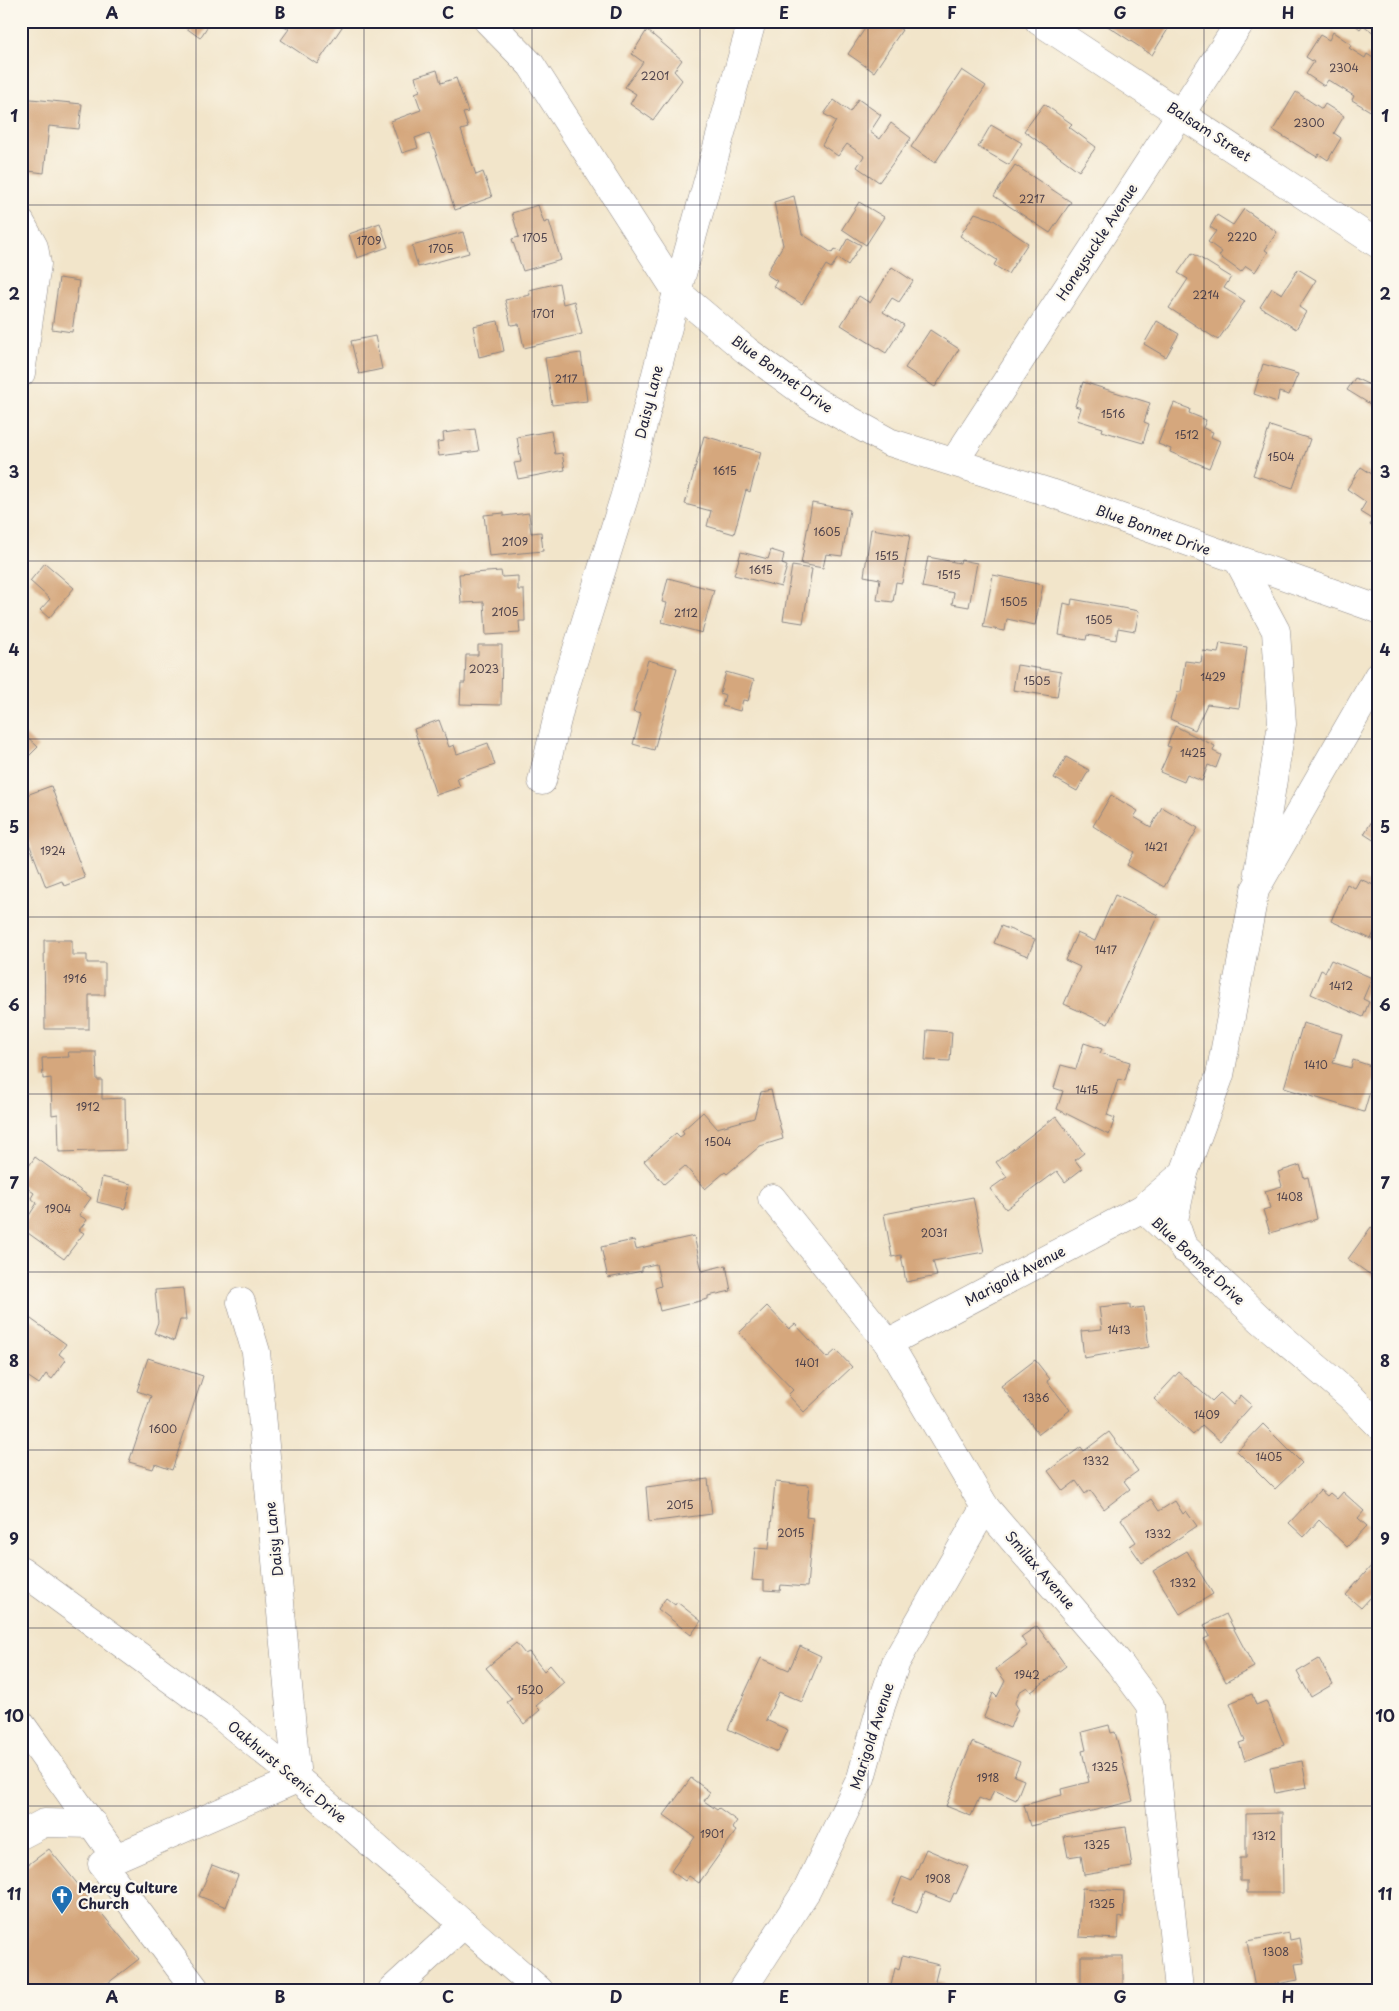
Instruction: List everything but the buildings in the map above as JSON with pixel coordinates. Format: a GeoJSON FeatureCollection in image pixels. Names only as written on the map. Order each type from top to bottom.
{"type":"FeatureCollection","features":[{"type":"Feature","properties":{"kind":"street","name":"Blue Bonnet Drive"},"geometry":{"type":"LineString","coordinates":[[488,21],[531,65],[677,292],[747,351],[817,402],[889,442],[1051,493],[1378,609]]}},
{"type":"Feature","properties":{"kind":"street","name":"Daisy Lane"},"geometry":{"type":"LineString","coordinates":[[542,781],[564,691],[625,495],[677,292],[752,21]]}},
{"type":"Feature","properties":{"kind":"street","name":"Balsam Street"},"geometry":{"type":"LineString","coordinates":[[1039,21],[1378,244]]}},
{"type":"Feature","properties":{"kind":"street","name":"Honeysuckle Avenue"},"geometry":{"type":"LineString","coordinates":[[954,462],[1241,21]]}},
{"type":"Feature","properties":{"kind":"street"},"geometry":{"type":"LineString","coordinates":[[21,223],[31,239],[38,264],[21,373]]}},
{"type":"Feature","properties":{"kind":"street","name":"Blue Bonnet Drive"},"geometry":{"type":"LineString","coordinates":[[1238,560],[1276,631],[1282,724],[1220,1075],[1184,1173],[1143,1208],[1184,1249],[1261,1320],[1350,1396],[1378,1425]]}},
{"type":"Feature","properties":{"kind":"street","name":"Blue Bonnet Drive"},"geometry":{"type":"LineString","coordinates":[[1254,890],[1378,676]]}},
{"type":"Feature","properties":{"kind":"street"},"geometry":{"type":"LineString","coordinates":[[1184,1173],[1174,1220],[1184,1249]]}},
{"type":"Feature","properties":{"kind":"street","name":"Smilax Avenue"},"geometry":{"type":"LineString","coordinates":[[772,1198],[888,1343],[986,1507],[1119,1663],[1150,1705],[1179,1990]]}},
{"type":"Feature","properties":{"kind":"street","name":"Marigold Avenue"},"geometry":{"type":"LineString","coordinates":[[888,1343],[1143,1208]]}},
{"type":"Feature","properties":{"kind":"street","name":"Daisy Lane"},"geometry":{"type":"LineString","coordinates":[[241,1302],[256,1352],[297,1779]]}},
{"type":"Feature","properties":{"kind":"street","name":"Marigold Avenue"},"geometry":{"type":"LineString","coordinates":[[742,1990],[807,1890],[861,1778],[881,1706],[896,1662],[986,1507]]}},
{"type":"Feature","properties":{"kind":"street","name":"Oakhurst Scenic Drive"},"geometry":{"type":"LineString","coordinates":[[21,1570],[217,1713],[297,1779],[539,1990]]}},
{"type":"Feature","properties":{"kind":"street"},"geometry":{"type":"LineString","coordinates":[[21,1724],[116,1858]]}},
{"type":"Feature","properties":{"kind":"street"},"geometry":{"type":"LineString","coordinates":[[196,1990],[102,1864],[297,1779]]}},
{"type":"Feature","properties":{"kind":"street"},"geometry":{"type":"LineString","coordinates":[[21,1835],[44,1822],[93,1824]]}},
{"type":"Feature","properties":{"kind":"street"},"geometry":{"type":"LineString","coordinates":[[392,1990],[464,1924]]}},
{"type":"Feature","properties":{"kind":"place","name":"Mercy Culture Church"},"geometry":{"type":"Point","coordinates":[62,1915]}}]}
